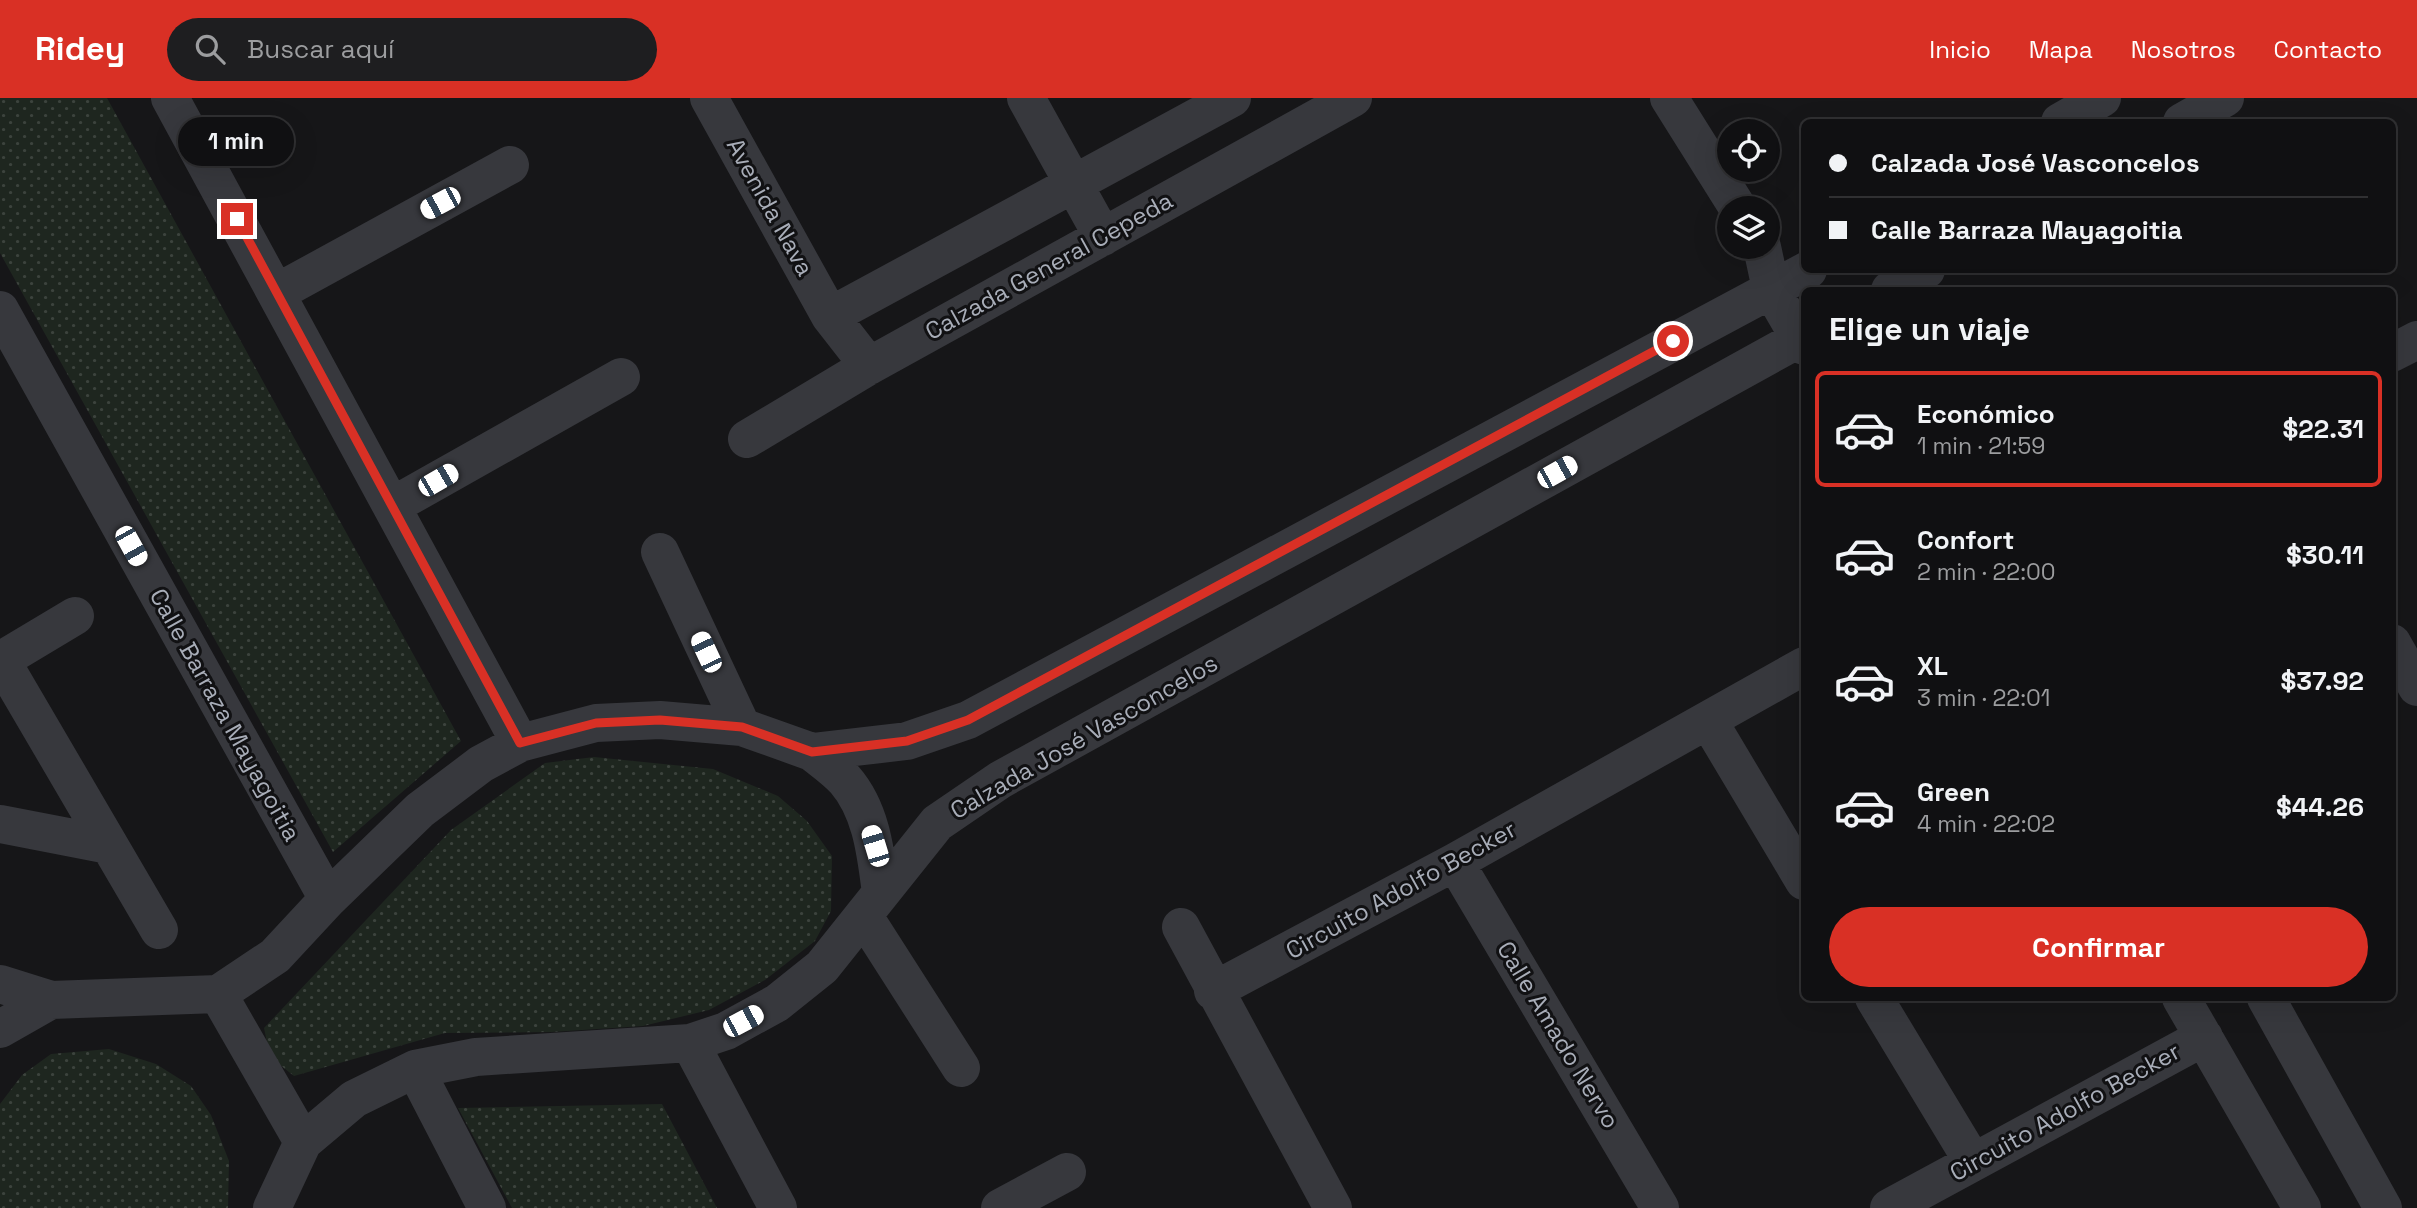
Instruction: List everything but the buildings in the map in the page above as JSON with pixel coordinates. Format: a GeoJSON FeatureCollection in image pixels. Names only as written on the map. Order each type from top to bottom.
{"type":"FeatureCollection","features":[{"type":"Feature","properties":{"kind":"street"},"geometry":{"type":"LineString","coordinates":[[170,98],[278,292],[520,743]]}},
{"type":"Feature","properties":{"kind":"street","name":"Avenida Nava"},"geometry":{"type":"LineString","coordinates":[[709,98],[830,316],[869,366]]}},
{"type":"Feature","properties":{"kind":"street"},"geometry":{"type":"LineString","coordinates":[[1026,98],[1103,237]]}},
{"type":"Feature","properties":{"kind":"street"},"geometry":{"type":"LineString","coordinates":[[830,316],[1231,98]]}},
{"type":"Feature","properties":{"kind":"street"},"geometry":{"type":"LineString","coordinates":[[1669,98],[1730,196]]}},
{"type":"Feature","properties":{"kind":"street"},"geometry":{"type":"LineString","coordinates":[[2065,119],[2102,98]]}},
{"type":"Feature","properties":{"kind":"street"},"geometry":{"type":"LineString","coordinates":[[2187,119],[2225,98]]}},
{"type":"Feature","properties":{"kind":"street","name":"Calzada General Cepeda"},"geometry":{"type":"LineString","coordinates":[[747,439],[869,366],[1345,100]]}},
{"type":"Feature","properties":{"kind":"street"},"geometry":{"type":"LineString","coordinates":[[278,292],[510,165]]}},
{"type":"Feature","properties":{"kind":"street"},"geometry":{"type":"LineString","coordinates":[[1780,254],[1801,263]]}},
{"type":"Feature","properties":{"kind":"street"},"geometry":{"type":"LineString","coordinates":[[1765,259],[1771,289],[1801,337]]}},
{"type":"Feature","properties":{"kind":"street"},"geometry":{"type":"LineString","coordinates":[[812,752],[907,741],[968,720],[1805,273]]}},
{"type":"Feature","properties":{"kind":"street"},"geometry":{"type":"LineString","coordinates":[[1814,273],[1825,287]]}},
{"type":"Feature","properties":{"kind":"street"},"geometry":{"type":"LineString","coordinates":[[1895,287],[1921,273]]}},
{"type":"Feature","properties":{"kind":"street","name":"Calle Barraza Mayagoitia"},"geometry":{"type":"LineString","coordinates":[[0,310],[328,899]]}},
{"type":"Feature","properties":{"kind":"street"},"geometry":{"type":"LineString","coordinates":[[2396,351],[2417,340]]}},
{"type":"Feature","properties":{"kind":"street","name":"Calzada José Vasconcelos"},"geometry":{"type":"LineString","coordinates":[[272,1208],[303,1142],[354,1099],[415,1069],[476,1057],[690,1043],[726,1031],[777,1003],[822,967],[937,823],[1000,780],[1801,341]]}},
{"type":"Feature","properties":{"kind":"street"},"geometry":{"type":"LineString","coordinates":[[393,506],[621,377]]}},
{"type":"Feature","properties":{"kind":"street"},"geometry":{"type":"LineString","coordinates":[[660,552],[742,727]]}},
{"type":"Feature","properties":{"kind":"street"},"geometry":{"type":"LineString","coordinates":[[75,616],[0,660],[159,930]]}},
{"type":"Feature","properties":{"kind":"street"},"geometry":{"type":"LineString","coordinates":[[2396,650],[2417,687]]}},
{"type":"Feature","properties":{"kind":"street","name":"Circuito Adolfo Becker"},"geometry":{"type":"LineString","coordinates":[[1213,991],[1455,862],[1801,668]]}},
{"type":"Feature","properties":{"kind":"street"},"geometry":{"type":"LineString","coordinates":[[0,984],[51,1000],[218,994],[275,956],[328,899],[420,810],[481,764],[520,743],[596,723],[660,720],[742,727],[812,752],[846,781],[864,813],[875,846],[873,905],[961,1068]]}},
{"type":"Feature","properties":{"kind":"street"},"geometry":{"type":"LineString","coordinates":[[1708,720],[1801,876]]}},
{"type":"Feature","properties":{"kind":"street"},"geometry":{"type":"LineString","coordinates":[[0,824],[109,845]]}},
{"type":"Feature","properties":{"kind":"street","name":"Calle Amado Nervo"},"geometry":{"type":"LineString","coordinates":[[1455,862],[1661,1208]]}},
{"type":"Feature","properties":{"kind":"street"},"geometry":{"type":"LineString","coordinates":[[1181,927],[1213,991],[1333,1208]]}},
{"type":"Feature","properties":{"kind":"street"},"geometry":{"type":"LineString","coordinates":[[218,994],[303,1142]]}},
{"type":"Feature","properties":{"kind":"street"},"geometry":{"type":"LineString","coordinates":[[0,1029],[51,1000]]}},
{"type":"Feature","properties":{"kind":"street"},"geometry":{"type":"LineString","coordinates":[[1876,1001],[1973,1162]]}},
{"type":"Feature","properties":{"kind":"street"},"geometry":{"type":"LineString","coordinates":[[2183,1001],[2302,1208]]}},
{"type":"Feature","properties":{"kind":"street"},"geometry":{"type":"LineString","coordinates":[[2268,1001],[2383,1208]]}},
{"type":"Feature","properties":{"kind":"street","name":"Circuito Adolfo Becker"},"geometry":{"type":"LineString","coordinates":[[1889,1208],[2204,1037]]}},
{"type":"Feature","properties":{"kind":"street"},"geometry":{"type":"LineString","coordinates":[[690,1043],[778,1208]]}},
{"type":"Feature","properties":{"kind":"street"},"geometry":{"type":"LineString","coordinates":[[415,1069],[487,1208]]}},
{"type":"Feature","properties":{"kind":"street"},"geometry":{"type":"LineString","coordinates":[[1000,1208],[1067,1172]]}},
{"type":"Feature","properties":{"kind":"shaded area"},"geometry":{"type":"Polygon","coordinates":[[[0,98],[107,98],[461,741],[333,852],[0,253],[0,98]]]}},
{"type":"Feature","properties":{"kind":"shaded area"},"geometry":{"type":"Polygon","coordinates":[[[594,757],[713,769],[778,796],[807,821],[832,856],[831,911],[815,941],[765,980],[709,1010],[643,1026],[552,1032],[445,1033],[294,1076],[270,1057],[264,1028],[451,830],[545,763],[594,757]]]}},
{"type":"Feature","properties":{"kind":"shaded area"},"geometry":{"type":"Polygon","coordinates":[[[109,1049],[156,1064],[191,1086],[211,1115],[229,1161],[228,1208],[0,1208],[0,1104],[22,1075],[51,1054],[109,1049]]]}},
{"type":"Feature","properties":{"kind":"shaded area"},"geometry":{"type":"Polygon","coordinates":[[[662,1104],[717,1208],[512,1208],[458,1108],[662,1104]]]}},
{"type":"Feature","properties":{"kind":"route"},"geometry":{"type":"LineString","coordinates":[[237,219],[520,743],[596,723],[660,720],[742,727],[812,752],[907,741],[928,734],[968,720],[1673,341]]}}]}
